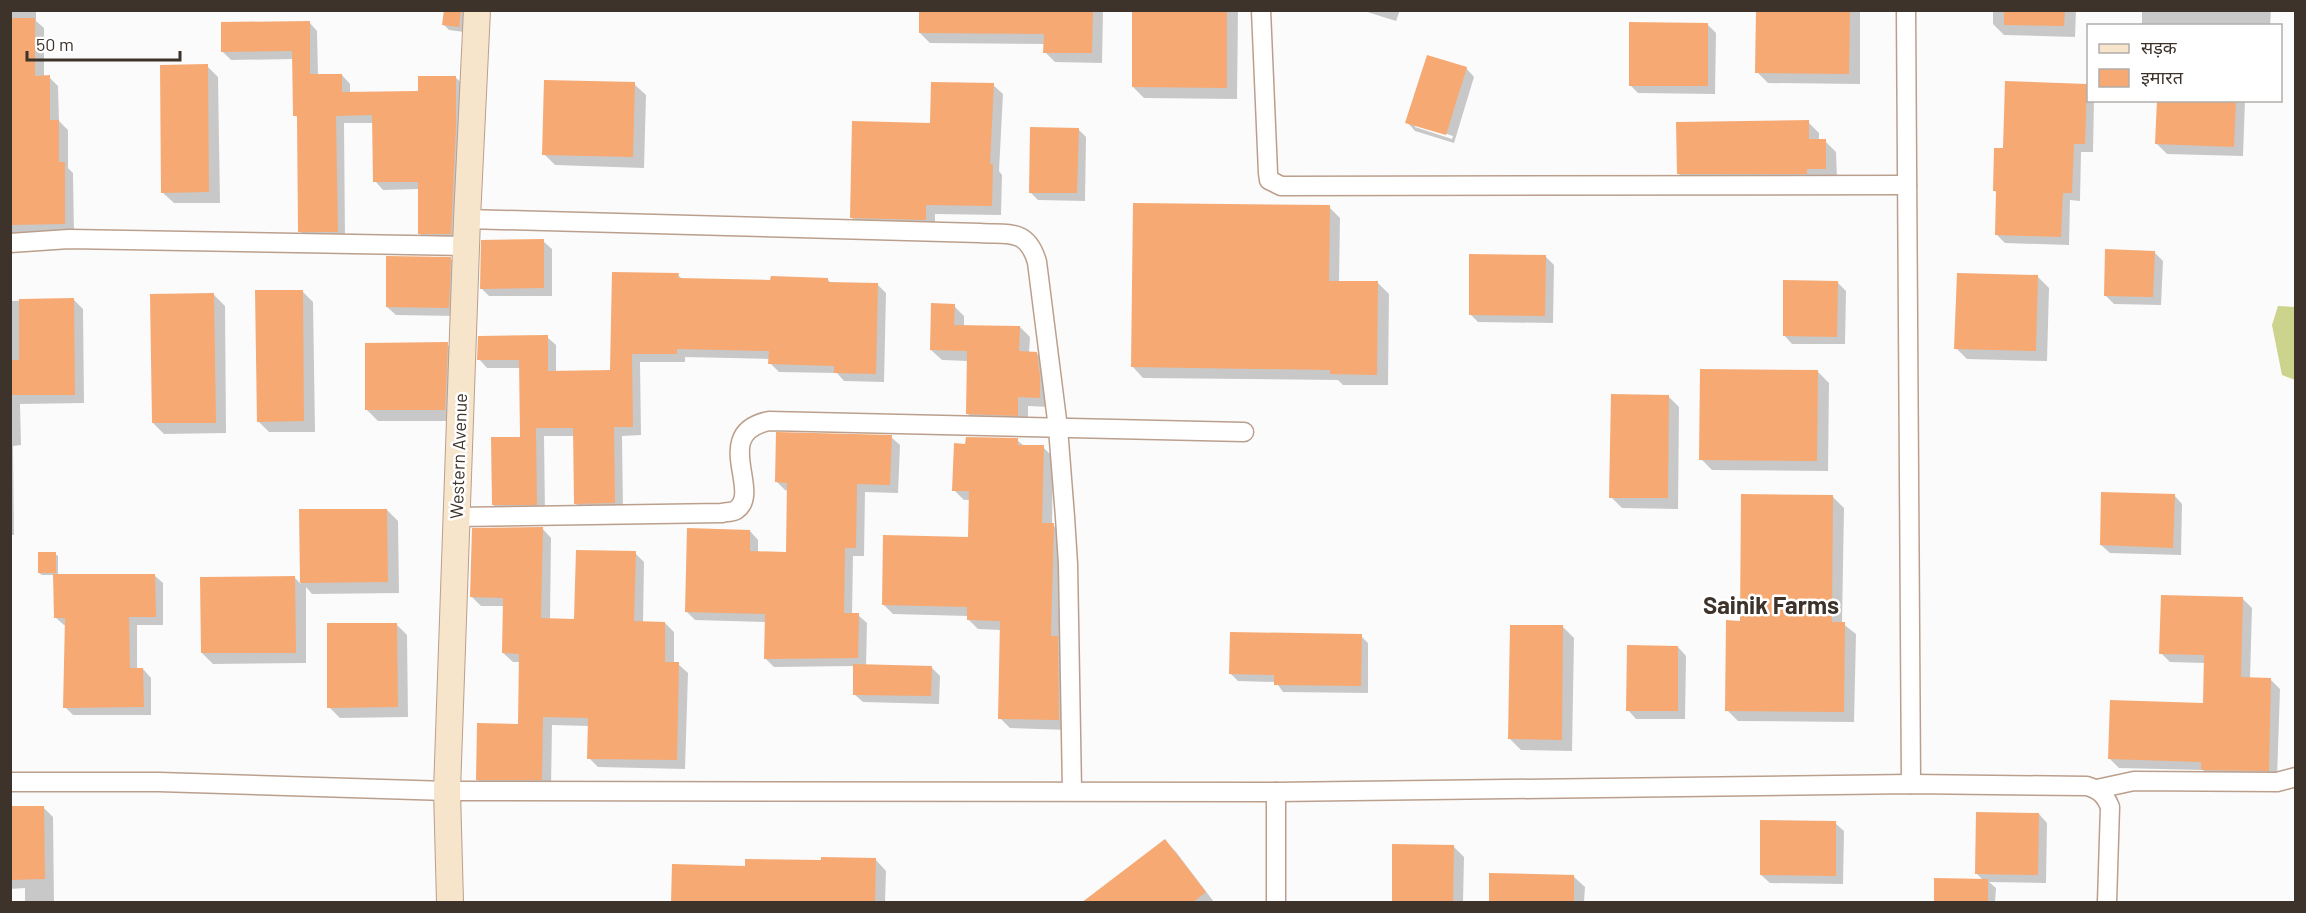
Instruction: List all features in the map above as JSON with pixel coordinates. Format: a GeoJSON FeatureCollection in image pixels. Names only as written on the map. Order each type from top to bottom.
{"type":"FeatureCollection","features":[{"type":"Feature","properties":{"kind":"street","name":"Western Avenue"},"geometry":{"type":"LineString","coordinates":[[450,903],[447,791],[466,219],[477,10]]}},
{"type":"Feature","properties":{"kind":"street"},"geometry":{"type":"LineString","coordinates":[[1261,10],[1268,172],[1269,180],[1281,186],[1907,185]]}},
{"type":"Feature","properties":{"kind":"street"},"geometry":{"type":"LineString","coordinates":[[1906,10],[1911,784]]}},
{"type":"Feature","properties":{"kind":"street"},"geometry":{"type":"LineString","coordinates":[[466,219],[968,233],[1026,239],[1033,248],[1037,262],[1058,428],[1068,564],[1072,791]]}},
{"type":"Feature","properties":{"kind":"street"},"geometry":{"type":"LineString","coordinates":[[10,243],[69,239],[466,246]]}},
{"type":"Feature","properties":{"kind":"street"},"geometry":{"type":"LineString","coordinates":[[457,517],[722,513],[736,510],[742,503],[743,492],[740,449],[742,439],[746,430],[755,424],[769,421],[1244,432]]}},
{"type":"Feature","properties":{"kind":"street"},"geometry":{"type":"LineString","coordinates":[[2097,789],[2134,781],[2277,782],[2295,777]]}},
{"type":"Feature","properties":{"kind":"street"},"geometry":{"type":"LineString","coordinates":[[10,782],[159,782],[447,791],[1276,792],[1911,784],[2087,786],[2097,789],[2106,796],[2110,807],[2107,903]]}},
{"type":"Feature","properties":{"kind":"street"},"geometry":{"type":"LineString","coordinates":[[1276,792],[1276,903]]}},
{"type":"Feature","properties":{"kind":"green space"},"geometry":{"type":"Polygon","coordinates":[[[2278,306],[2295,307],[2295,380],[2282,375],[2272,325],[2278,306]]]}},
{"type":"Feature","properties":{"kind":"building"},"geometry":{"type":"Polygon","coordinates":[[[444,10],[461,10],[459,27],[442,25],[444,10]]]}},
{"type":"Feature","properties":{"kind":"building"},"geometry":{"type":"Polygon","coordinates":[[[919,10],[1093,10],[1092,53],[1043,53],[1044,34],[919,33],[919,10]]]}},
{"type":"Feature","properties":{"kind":"building"},"geometry":{"type":"Polygon","coordinates":[[[1132,10],[1227,10],[1227,88],[1132,87],[1132,10]]]}},
{"type":"Feature","properties":{"kind":"building"},"geometry":{"type":"Polygon","coordinates":[[[1756,10],[1850,10],[1849,74],[1755,73],[1756,10]]]}},
{"type":"Feature","properties":{"kind":"building"},"geometry":{"type":"Polygon","coordinates":[[[2004,10],[2065,10],[2064,26],[2004,25],[2004,10]]]}},
{"type":"Feature","properties":{"kind":"building"},"geometry":{"type":"Polygon","coordinates":[[[10,18],[35,18],[35,76],[50,75],[50,120],[59,120],[59,162],[65,162],[65,224],[10,225],[10,18]]]}},
{"type":"Feature","properties":{"kind":"building"},"geometry":{"type":"Polygon","coordinates":[[[310,21],[310,74],[342,74],[342,92],[418,91],[418,76],[456,76],[451,234],[418,234],[418,182],[373,182],[372,115],[336,116],[338,232],[298,232],[297,116],[293,116],[292,51],[221,52],[221,22],[310,21]]]}},
{"type":"Feature","properties":{"kind":"building"},"geometry":{"type":"Polygon","coordinates":[[[1629,22],[1708,23],[1708,86],[1629,86],[1629,22]]]}},
{"type":"Feature","properties":{"kind":"building"},"geometry":{"type":"Polygon","coordinates":[[[1427,55],[1467,67],[1446,135],[1405,123],[1427,55]]]}},
{"type":"Feature","properties":{"kind":"building"},"geometry":{"type":"Polygon","coordinates":[[[208,64],[209,192],[161,193],[160,65],[208,64]]]}},
{"type":"Feature","properties":{"kind":"building"},"geometry":{"type":"Polygon","coordinates":[[[544,80],[635,82],[633,157],[542,155],[544,80]]]}},
{"type":"Feature","properties":{"kind":"building"},"geometry":{"type":"Polygon","coordinates":[[[2005,81],[2087,84],[2085,144],[2074,144],[2072,193],[2063,193],[2061,237],[1995,235],[1994,148],[2003,148],[2005,81]]]}},
{"type":"Feature","properties":{"kind":"building"},"geometry":{"type":"Polygon","coordinates":[[[931,82],[994,83],[990,164],[993,164],[992,206],[926,205],[926,220],[850,218],[852,121],[930,123],[931,82]]]}},
{"type":"Feature","properties":{"kind":"building"},"geometry":{"type":"Polygon","coordinates":[[[2157,102],[2236,102],[2234,147],[2155,144],[2157,102]]]}},
{"type":"Feature","properties":{"kind":"building"},"geometry":{"type":"Polygon","coordinates":[[[1809,120],[1809,139],[1826,139],[1826,169],[1807,169],[1807,174],[1677,174],[1676,122],[1809,120]]]}},
{"type":"Feature","properties":{"kind":"building"},"geometry":{"type":"Polygon","coordinates":[[[1030,127],[1079,128],[1077,193],[1029,193],[1030,127]]]}},
{"type":"Feature","properties":{"kind":"building"},"geometry":{"type":"Polygon","coordinates":[[[1133,203],[1330,205],[1329,281],[1378,281],[1377,375],[1330,374],[1330,370],[1131,367],[1133,203]]]}},
{"type":"Feature","properties":{"kind":"building"},"geometry":{"type":"Polygon","coordinates":[[[544,239],[544,288],[480,289],[481,240],[544,239]]]}},
{"type":"Feature","properties":{"kind":"building"},"geometry":{"type":"Polygon","coordinates":[[[2105,249],[2155,251],[2153,297],[2104,296],[2105,249]]]}},
{"type":"Feature","properties":{"kind":"building"},"geometry":{"type":"Polygon","coordinates":[[[1469,254],[1546,255],[1545,316],[1469,315],[1469,254]]]}},
{"type":"Feature","properties":{"kind":"building"},"geometry":{"type":"Polygon","coordinates":[[[386,256],[451,257],[449,308],[386,307],[386,256]]]}},
{"type":"Feature","properties":{"kind":"building"},"geometry":{"type":"Polygon","coordinates":[[[612,272],[679,273],[678,278],[770,280],[771,276],[828,278],[828,282],[878,283],[876,374],[834,373],[834,366],[768,364],[769,351],[677,349],[677,354],[632,354],[633,427],[614,427],[615,503],[574,504],[573,428],[536,428],[537,505],[492,505],[491,437],[520,437],[519,360],[477,360],[478,336],[548,335],[548,371],[610,370],[612,272]]]}},
{"type":"Feature","properties":{"kind":"building"},"geometry":{"type":"Polygon","coordinates":[[[1957,273],[2038,275],[2036,351],[1954,349],[1957,273]]]}},
{"type":"Feature","properties":{"kind":"building"},"geometry":{"type":"Polygon","coordinates":[[[1783,280],[1838,281],[1837,337],[1783,336],[1783,280]]]}},
{"type":"Feature","properties":{"kind":"building"},"geometry":{"type":"Polygon","coordinates":[[[255,290],[303,290],[304,421],[257,422],[255,290]]]}},
{"type":"Feature","properties":{"kind":"building"},"geometry":{"type":"Polygon","coordinates":[[[214,293],[216,423],[152,423],[150,294],[214,293]]]}},
{"type":"Feature","properties":{"kind":"building"},"geometry":{"type":"Polygon","coordinates":[[[74,298],[75,395],[10,395],[10,360],[19,360],[19,299],[74,298]]]}},
{"type":"Feature","properties":{"kind":"building"},"geometry":{"type":"Polygon","coordinates":[[[931,303],[955,304],[954,325],[1020,326],[1019,351],[1037,352],[1040,398],[1018,397],[1018,416],[966,414],[967,351],[930,350],[931,303]]]}},
{"type":"Feature","properties":{"kind":"building"},"geometry":{"type":"Polygon","coordinates":[[[448,342],[445,410],[365,410],[365,343],[448,342]]]}},
{"type":"Feature","properties":{"kind":"building"},"geometry":{"type":"Polygon","coordinates":[[[1700,369],[1818,370],[1817,461],[1699,460],[1700,369]]]}},
{"type":"Feature","properties":{"kind":"building"},"geometry":{"type":"Polygon","coordinates":[[[1611,394],[1669,395],[1668,498],[1609,498],[1611,394]]]}},
{"type":"Feature","properties":{"kind":"building"},"geometry":{"type":"Polygon","coordinates":[[[776,432],[892,435],[890,485],[857,484],[856,548],[845,548],[844,613],[859,613],[858,658],[764,659],[765,614],[685,612],[687,528],[750,530],[750,551],[786,552],[787,483],[775,482],[776,432]]]}},
{"type":"Feature","properties":{"kind":"building"},"geometry":{"type":"Polygon","coordinates":[[[966,437],[1018,438],[1018,445],[1044,445],[1042,523],[1054,523],[1051,636],[1058,636],[1059,720],[998,719],[1000,621],[967,620],[967,607],[882,605],[883,535],[968,537],[969,491],[952,491],[954,443],[965,444],[966,437]]]}},
{"type":"Feature","properties":{"kind":"building"},"geometry":{"type":"Polygon","coordinates":[[[2101,492],[2175,494],[2173,548],[2100,545],[2101,492]]]}},
{"type":"Feature","properties":{"kind":"building"},"geometry":{"type":"Polygon","coordinates":[[[1741,494],[1833,495],[1832,622],[1845,622],[1844,712],[1725,711],[1726,620],[1740,621],[1741,494]]]}},
{"type":"Feature","properties":{"kind":"building"},"geometry":{"type":"Polygon","coordinates":[[[299,509],[387,509],[388,582],[300,583],[299,509]]]}},
{"type":"Feature","properties":{"kind":"building"},"geometry":{"type":"Polygon","coordinates":[[[543,527],[541,618],[574,619],[576,550],[636,551],[634,621],[665,622],[665,662],[679,662],[677,760],[587,759],[588,718],[543,717],[542,780],[476,780],[477,723],[518,724],[519,654],[502,653],[503,598],[470,597],[472,528],[543,527]]]}},
{"type":"Feature","properties":{"kind":"building"},"geometry":{"type":"Polygon","coordinates":[[[38,552],[56,552],[56,573],[38,573],[38,552]]]}},
{"type":"Feature","properties":{"kind":"building"},"geometry":{"type":"Polygon","coordinates":[[[53,574],[155,574],[156,617],[129,617],[130,668],[143,668],[144,707],[63,708],[65,618],[54,618],[53,574]]]}},
{"type":"Feature","properties":{"kind":"building"},"geometry":{"type":"Polygon","coordinates":[[[295,576],[296,653],[201,653],[200,577],[295,576]]]}},
{"type":"Feature","properties":{"kind":"building"},"geometry":{"type":"Polygon","coordinates":[[[2161,595],[2243,597],[2241,677],[2271,678],[2269,771],[2201,770],[2201,762],[2108,759],[2110,700],[2203,703],[2204,655],[2159,654],[2161,595]]]}},
{"type":"Feature","properties":{"kind":"building"},"geometry":{"type":"Polygon","coordinates":[[[327,623],[397,623],[398,707],[327,708],[327,623]]]}},
{"type":"Feature","properties":{"kind":"building"},"geometry":{"type":"Polygon","coordinates":[[[1510,625],[1563,625],[1562,740],[1508,739],[1510,625]]]}},
{"type":"Feature","properties":{"kind":"building"},"geometry":{"type":"Polygon","coordinates":[[[1230,632],[1362,634],[1361,686],[1274,685],[1274,675],[1229,674],[1230,632]]]}},
{"type":"Feature","properties":{"kind":"building"},"geometry":{"type":"Polygon","coordinates":[[[1627,645],[1678,646],[1678,711],[1626,711],[1627,645]]]}},
{"type":"Feature","properties":{"kind":"building"},"geometry":{"type":"Polygon","coordinates":[[[853,664],[932,666],[931,696],[853,695],[853,664]]]}},
{"type":"Feature","properties":{"kind":"building"},"geometry":{"type":"Polygon","coordinates":[[[10,806],[44,806],[45,879],[10,880],[10,806]]]}},
{"type":"Feature","properties":{"kind":"building"},"geometry":{"type":"Polygon","coordinates":[[[1976,812],[2039,813],[2038,875],[1975,874],[1976,812]]]}},
{"type":"Feature","properties":{"kind":"building"},"geometry":{"type":"Polygon","coordinates":[[[1760,820],[1836,821],[1836,876],[1760,875],[1760,820]]]}},
{"type":"Feature","properties":{"kind":"building"},"geometry":{"type":"Polygon","coordinates":[[[1165,839],[1206,892],[1192,903],[1081,903],[1165,839]]]}},
{"type":"Feature","properties":{"kind":"building"},"geometry":{"type":"Polygon","coordinates":[[[1392,844],[1454,845],[1453,903],[1392,903],[1392,844]]]}},
{"type":"Feature","properties":{"kind":"building"},"geometry":{"type":"Polygon","coordinates":[[[821,857],[876,858],[875,903],[671,903],[672,864],[745,866],[745,859],[821,860],[821,857]]]}},
{"type":"Feature","properties":{"kind":"building"},"geometry":{"type":"Polygon","coordinates":[[[1489,873],[1574,875],[1574,903],[1489,903],[1489,873]]]}},
{"type":"Feature","properties":{"kind":"building"},"geometry":{"type":"Polygon","coordinates":[[[1934,878],[1988,879],[1988,903],[1934,903],[1934,878]]]}},
{"type":"Feature","properties":{"kind":"district","name":"Sainik Farms"},"geometry":{"type":"Point","coordinates":[1771,606]}}]}
